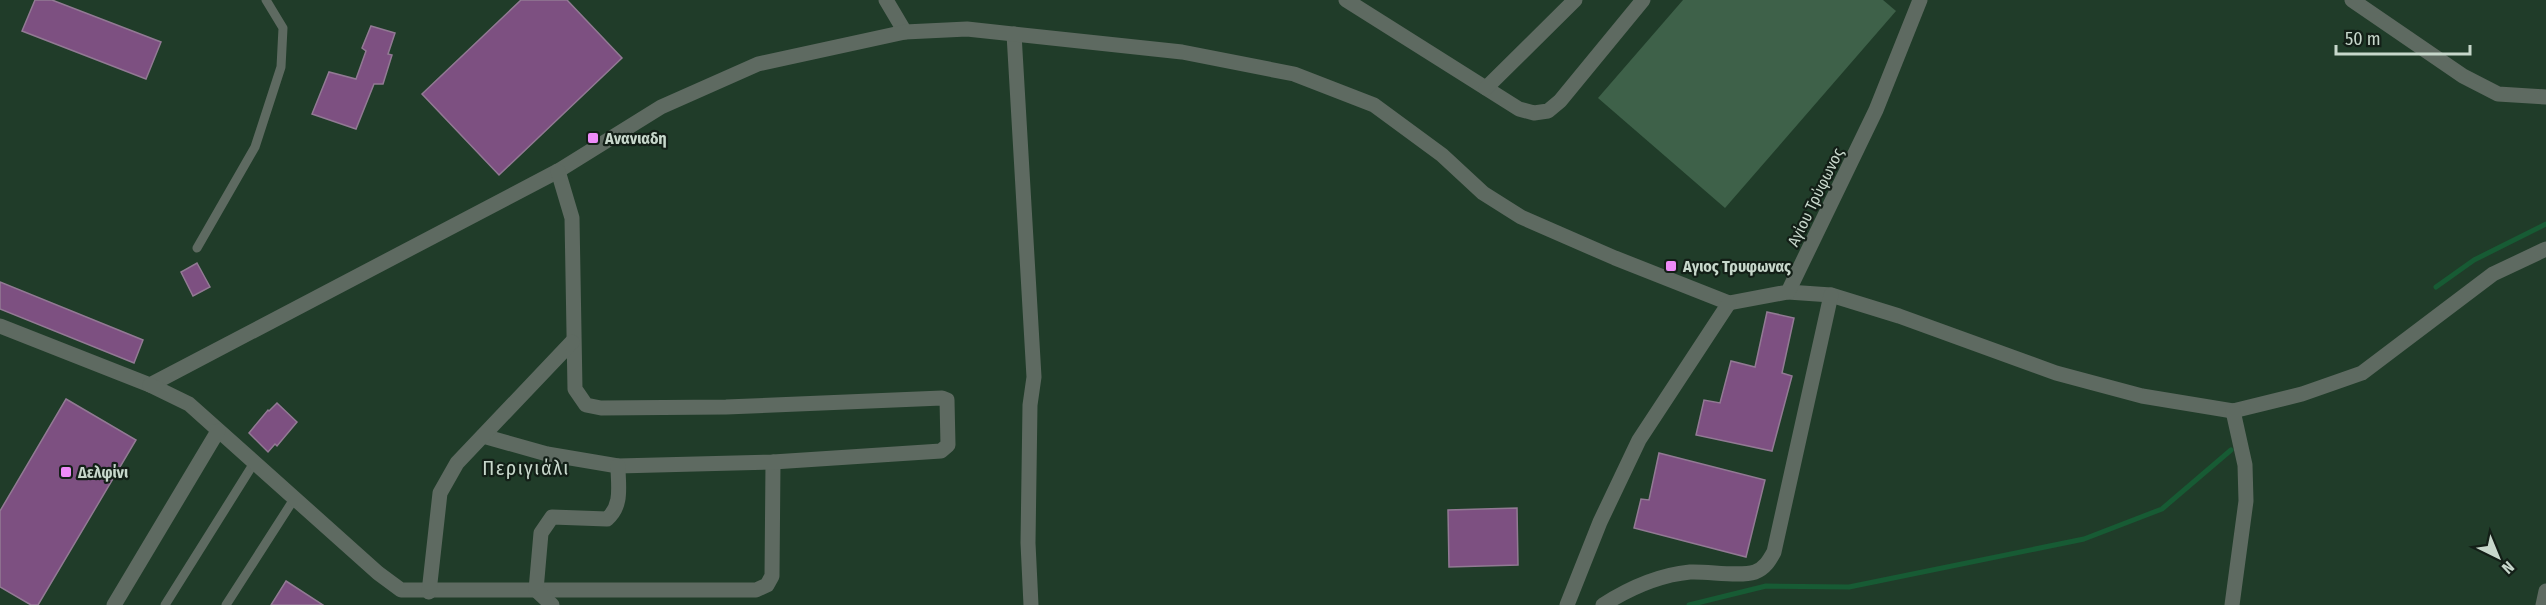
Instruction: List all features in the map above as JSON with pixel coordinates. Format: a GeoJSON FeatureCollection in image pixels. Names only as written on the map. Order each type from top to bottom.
{"type":"FeatureCollection","features":[{"type":"Feature","properties":{"kind":"street"},"geometry":{"type":"LineString","coordinates":[[886,0],[905,32]]}},
{"type":"Feature","properties":{"kind":"street"},"geometry":{"type":"LineString","coordinates":[[1346,0],[1519,109],[1534,113],[1548,111],[1560,101],[1643,0]]}},
{"type":"Feature","properties":{"kind":"street"},"geometry":{"type":"LineString","coordinates":[[1486,88],[1575,0]]}},
{"type":"Feature","properties":{"kind":"street","name":"Αγίου Τρύφωνος"},"geometry":{"type":"LineString","coordinates":[[1788,292],[1872,120],[1920,0]]}},
{"type":"Feature","properties":{"kind":"street"},"geometry":{"type":"LineString","coordinates":[[2352,0],[2463,76],[2498,94],[2546,97]]}},
{"type":"Feature","properties":{"kind":"street"},"geometry":{"type":"LineString","coordinates":[[150,385],[558,171],[661,106],[758,64],[905,32],[967,29],[1182,52],[1294,74],[1374,105],[1442,155],[1483,193],[1521,217],[1615,258],[1729,303],[1788,292],[1831,295],[1899,316],[2056,373],[2142,396],[2233,411],[2302,394],[2362,373],[2493,274],[2546,249]]}},
{"type":"Feature","properties":{"kind":"street"},"geometry":{"type":"LineString","coordinates":[[1014,34],[1034,377],[1030,405],[1028,543],[1031,605]]}},
{"type":"Feature","properties":{"kind":"street"},"geometry":{"type":"LineString","coordinates":[[483,436],[547,454],[618,466],[772,462],[941,451],[948,445],[947,400],[942,398],[726,407],[601,408],[586,405],[575,389],[572,342],[572,218],[558,171]]}},
{"type":"Feature","properties":{"kind":"street"},"geometry":{"type":"LineString","coordinates":[[1603,605],[1639,586],[1688,573],[1754,572],[1767,565],[1774,552],[1831,295]]}},
{"type":"Feature","properties":{"kind":"street"},"geometry":{"type":"LineString","coordinates":[[1567,605],[1600,522],[1639,440],[1729,303]]}},
{"type":"Feature","properties":{"kind":"street"},"geometry":{"type":"LineString","coordinates":[[0,326],[150,385],[189,404],[378,573],[401,590],[429,592],[756,590],[767,585],[772,576],[772,462]]}},
{"type":"Feature","properties":{"kind":"street"},"geometry":{"type":"LineString","coordinates":[[429,592],[440,493],[457,463],[572,342]]}},
{"type":"Feature","properties":{"kind":"street"},"geometry":{"type":"LineString","coordinates":[[2232,605],[2246,501],[2245,465],[2233,411]]}},
{"type":"Feature","properties":{"kind":"street"},"geometry":{"type":"LineString","coordinates":[[114,605],[218,431]]}},
{"type":"Feature","properties":{"kind":"street"},"geometry":{"type":"LineString","coordinates":[[536,590],[541,533],[552,517],[607,519],[614,513],[618,506],[618,466]]}},
{"type":"Feature","properties":{"kind":"street"},"geometry":{"type":"LineString","coordinates":[[536,590],[552,605]]}},
{"type":"Feature","properties":{"kind":"street"},"geometry":{"type":"LineString","coordinates":[[2543,605],[2546,591]]}},
{"type":"Feature","properties":{"kind":"lane"},"geometry":{"type":"LineString","coordinates":[[197,248],[255,147],[281,67],[283,28],[266,0]]}},
{"type":"Feature","properties":{"kind":"lane"},"geometry":{"type":"LineString","coordinates":[[165,605],[254,463]]}},
{"type":"Feature","properties":{"kind":"lane"},"geometry":{"type":"LineString","coordinates":[[226,605],[294,499]]}},
{"type":"Feature","properties":{"kind":"green space"},"geometry":{"type":"Polygon","coordinates":[[[1683,0],[1883,0],[1896,11],[1725,208],[1598,98],[1683,0]]]}},
{"type":"Feature","properties":{"kind":"building"},"geometry":{"type":"Polygon","coordinates":[[[35,0],[52,0],[161,42],[146,79],[22,31],[35,0]]]}},
{"type":"Feature","properties":{"kind":"building"},"geometry":{"type":"Polygon","coordinates":[[[521,0],[567,0],[622,58],[499,175],[422,94],[521,0]]]}},
{"type":"Feature","properties":{"kind":"building"},"geometry":{"type":"Polygon","coordinates":[[[371,26],[395,33],[388,54],[392,55],[383,84],[374,84],[356,129],[312,114],[329,72],[356,79],[366,51],[362,48],[371,26]]]}},
{"type":"Feature","properties":{"kind":"building"},"geometry":{"type":"Polygon","coordinates":[[[197,263],[210,287],[193,296],[181,272],[197,263]]]}},
{"type":"Feature","properties":{"kind":"building"},"geometry":{"type":"Polygon","coordinates":[[[0,282],[143,340],[134,363],[0,309],[0,282]]]}},
{"type":"Feature","properties":{"kind":"building"},"geometry":{"type":"Polygon","coordinates":[[[1767,312],[1794,318],[1782,373],[1792,376],[1772,451],[1696,435],[1704,400],[1720,403],[1731,361],[1755,367],[1767,312]]]}},
{"type":"Feature","properties":{"kind":"building"},"geometry":{"type":"Polygon","coordinates":[[[66,399],[136,440],[38,605],[31,605],[0,587],[0,511],[66,399]]]}},
{"type":"Feature","properties":{"kind":"building"},"geometry":{"type":"Polygon","coordinates":[[[277,403],[297,422],[277,446],[275,444],[268,452],[249,433],[268,410],[277,403]]]}},
{"type":"Feature","properties":{"kind":"building"},"geometry":{"type":"Polygon","coordinates":[[[1659,453],[1765,480],[1746,557],[1634,528],[1641,499],[1649,500],[1659,453]]]}},
{"type":"Feature","properties":{"kind":"building"},"geometry":{"type":"Polygon","coordinates":[[[1517,508],[1518,565],[1449,567],[1448,510],[1517,508]]]}},
{"type":"Feature","properties":{"kind":"building"},"geometry":{"type":"Polygon","coordinates":[[[286,581],[323,605],[271,605],[286,581]]]}},
{"type":"Feature","properties":{"kind":"waterway"},"geometry":{"type":"LineString","coordinates":[[2436,287],[2474,260],[2546,224]]}},
{"type":"Feature","properties":{"kind":"waterway"},"geometry":{"type":"LineString","coordinates":[[1689,605],[1766,586],[1849,587],[2084,539],[2162,509],[2231,450]]}},
{"type":"Feature","properties":{"kind":"place","name":"Ανανιαδη"},"geometry":{"type":"Point","coordinates":[593,138]}},
{"type":"Feature","properties":{"kind":"place","name":"Αγιος Τρυφωνας"},"geometry":{"type":"Point","coordinates":[1671,266]}},
{"type":"Feature","properties":{"kind":"place","name":"Δελφίνι"},"geometry":{"type":"Point","coordinates":[66,472]}},
{"type":"Feature","properties":{"kind":"district","name":"Περιγιάλι"},"geometry":{"type":"Point","coordinates":[526,468]}}]}
